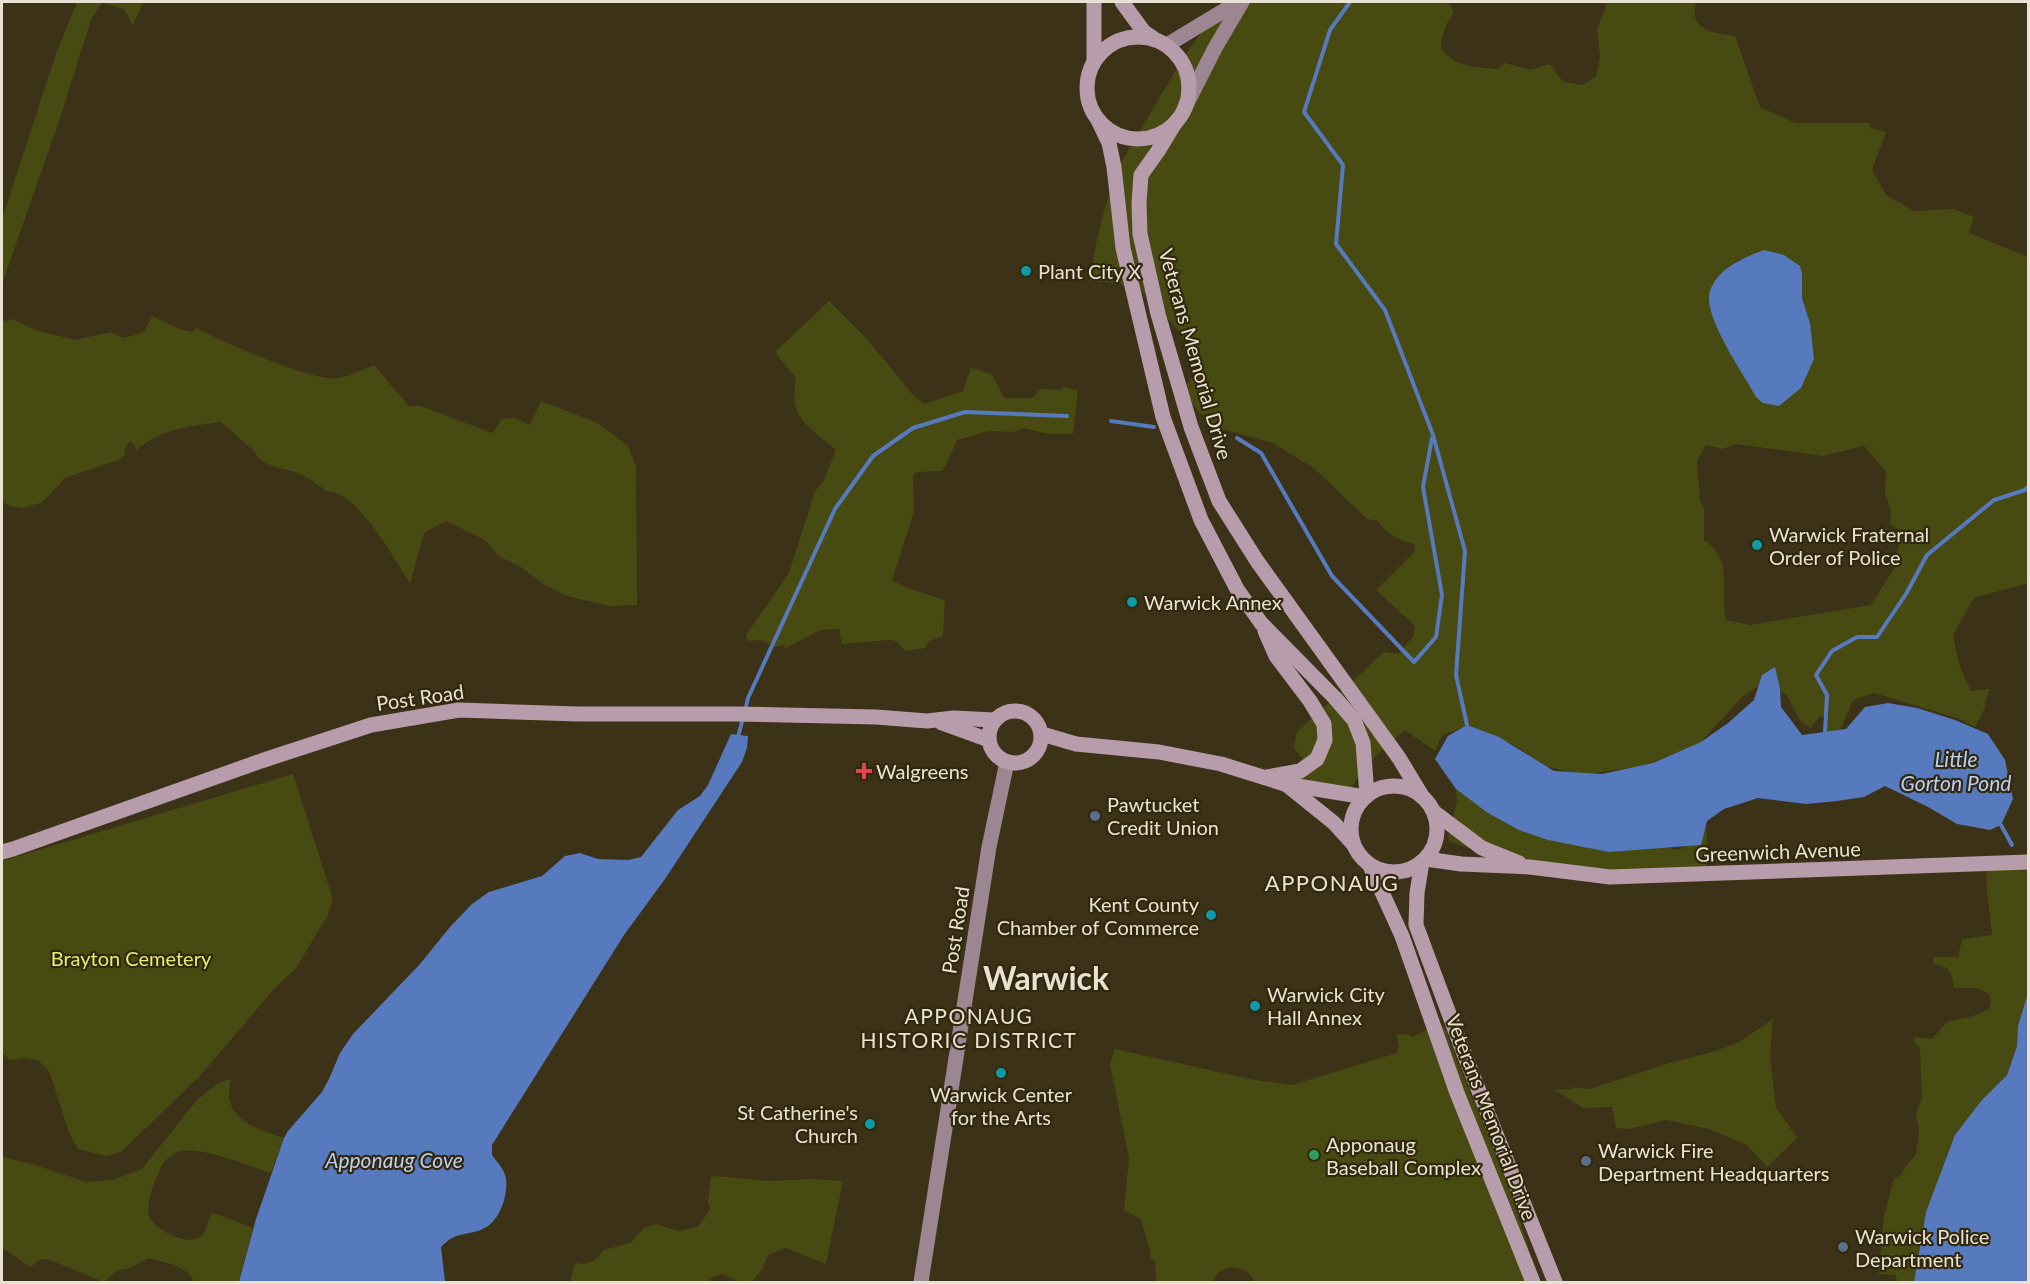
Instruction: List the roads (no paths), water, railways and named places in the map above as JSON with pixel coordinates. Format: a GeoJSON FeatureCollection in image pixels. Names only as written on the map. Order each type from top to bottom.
{"type":"FeatureCollection","features":[{"type":"Feature","properties":{"kind":"main road"},"geometry":{"type":"LineString","coordinates":[[1094,2],[1094,61]]}},
{"type":"Feature","properties":{"kind":"main road"},"geometry":{"type":"LineString","coordinates":[[1122,2],[1144,32],[1179,57],[1187,73],[1189,90],[1185,107]]}},
{"type":"Feature","properties":{"kind":"main road"},"geometry":{"type":"LineString","coordinates":[[1098,120],[1111,132],[1127,138],[1145,138],[1161,133],[1175,123],[1240,2]]}},
{"type":"Feature","properties":{"kind":"main road"},"geometry":{"type":"LineString","coordinates":[[1240,2],[1161,42],[1138,36],[1121,39],[1106,48],[1094,61],[1089,72],[1087,91],[1091,110],[1109,142],[1123,248],[1163,417],[1201,520],[1237,589],[1262,623],[1354,720],[1363,743],[1366,796]]}},
{"type":"Feature","properties":{"kind":"main road","name":"Veterans Memorial Drive"},"geometry":{"type":"LineString","coordinates":[[1175,123],[1141,175],[1138,203],[1140,234],[1158,314],[1191,427],[1219,501],[1251,551],[1399,758],[1422,796]]}},
{"type":"Feature","properties":{"kind":"main road"},"geometry":{"type":"LineString","coordinates":[[1262,623],[1276,656],[1310,701],[1324,724],[1325,740],[1317,759],[1300,771],[1266,777]]}},
{"type":"Feature","properties":{"kind":"main road","name":"Post Road"},"geometry":{"type":"LineString","coordinates":[[2,852],[371,725],[459,710],[994,720]]}},
{"type":"Feature","properties":{"kind":"main road"},"geometry":{"type":"LineString","coordinates":[[1011,711],[1029,714],[1038,723],[1042,734],[1038,750],[1030,759],[1019,763],[1007,762],[997,756],[989,740],[989,731],[994,720],[1011,711]]}},
{"type":"Feature","properties":{"kind":"main road","name":"Post Road"},"geometry":{"type":"LineString","coordinates":[[937,720],[989,740]]}},
{"type":"Feature","properties":{"kind":"main road"},"geometry":{"type":"LineString","coordinates":[[1042,734],[1076,744],[1159,752],[1221,764],[1285,784],[1366,796]]}},
{"type":"Feature","properties":{"kind":"main road"},"geometry":{"type":"LineString","coordinates":[[1038,750],[1076,744]]}},
{"type":"Feature","properties":{"kind":"main road","name":"Post Road"},"geometry":{"type":"LineString","coordinates":[[921,1282],[989,847],[1007,762]]}},
{"type":"Feature","properties":{"kind":"main road"},"geometry":{"type":"LineString","coordinates":[[1285,784],[1334,823],[1370,866],[1387,872],[1406,871],[1424,860],[1436,837],[1437,824],[1434,812],[1422,796],[1409,788],[1395,786],[1380,788],[1366,796],[1355,810],[1350,827],[1353,844]]}},
{"type":"Feature","properties":{"kind":"main road","name":"Greenwich Avenue"},"geometry":{"type":"LineString","coordinates":[[1434,812],[1482,848],[1530,867]]}},
{"type":"Feature","properties":{"kind":"main road","name":"Veterans Memorial Drive"},"geometry":{"type":"LineString","coordinates":[[1424,860],[1417,893],[1416,925],[1461,1046],[1555,1282]]}},
{"type":"Feature","properties":{"kind":"main road","name":"Greenwich Avenue"},"geometry":{"type":"LineString","coordinates":[[1424,860],[1530,867],[1610,877],[2028,861]]}},
{"type":"Feature","properties":{"kind":"main road","name":"Veterans Memorial Drive"},"geometry":{"type":"LineString","coordinates":[[1370,866],[1402,936],[1457,1093],[1533,1282]]}},
{"type":"Feature","properties":{"kind":"water"},"geometry":{"type":"Polygon","coordinates":[[[1764,250],[1784,255],[1800,266],[1802,298],[1810,323],[1814,359],[1801,388],[1779,406],[1763,403],[1756,397],[1718,329],[1709,302],[1710,291],[1714,283],[1725,270],[1740,260],[1764,250]]]}},
{"type":"Feature","properties":{"kind":"water","name":"Little Gorton Pond"},"geometry":{"type":"Polygon","coordinates":[[[1775,667],[1781,707],[1802,735],[1846,729],[1865,707],[1888,703],[1917,708],[1988,734],[2005,760],[2013,799],[2001,825],[1990,830],[1957,824],[1885,786],[1864,797],[1806,804],[1758,798],[1724,809],[1707,821],[1701,845],[1609,852],[1548,840],[1519,830],[1488,813],[1456,789],[1435,759],[1448,736],[1467,725],[1499,737],[1554,771],[1602,774],[1653,763],[1701,742],[1728,723],[1754,700],[1762,675],[1775,667]]]}},
{"type":"Feature","properties":{"kind":"water","name":"Apponaug Cove"},"geometry":{"type":"Polygon","coordinates":[[[731,734],[748,736],[742,762],[665,879],[624,935],[492,1145],[492,1155],[506,1179],[503,1205],[497,1217],[488,1226],[452,1238],[441,1247],[445,1282],[239,1282],[256,1219],[284,1138],[322,1092],[340,1053],[353,1034],[420,964],[472,904],[489,892],[542,876],[565,856],[580,853],[598,859],[628,860],[641,857],[678,810],[700,796],[708,785],[731,734]]]}},
{"type":"Feature","properties":{"kind":"water"},"geometry":{"type":"Polygon","coordinates":[[[2028,993],[2028,1282],[1914,1282],[1926,1212],[1955,1135],[1982,1100],[2007,1075],[2017,1046],[2018,1026],[2028,993]]]}},
{"type":"Feature","properties":{"kind":"waterway"},"geometry":{"type":"LineString","coordinates":[[1350,2],[1330,30],[1304,112],[1343,165],[1336,244],[1385,310],[1433,435],[1465,551],[1456,675],[1467,725]]}},
{"type":"Feature","properties":{"kind":"waterway"},"geometry":{"type":"LineString","coordinates":[[745,711],[748,698],[835,509],[873,456],[913,428],[965,412],[1067,416]]}},
{"type":"Feature","properties":{"kind":"waterway"},"geometry":{"type":"LineString","coordinates":[[1111,421],[1154,427]]}},
{"type":"Feature","properties":{"kind":"waterway"},"geometry":{"type":"LineString","coordinates":[[1237,438],[1261,453],[1332,576],[1414,662],[1436,637],[1442,595],[1423,487],[1432,438]]}},
{"type":"Feature","properties":{"kind":"waterway"},"geometry":{"type":"LineString","coordinates":[[1825,732],[1827,695],[1816,675],[1832,651],[1857,637],[1877,637],[1906,594],[1927,555],[1994,500],[2028,487]]}},
{"type":"Feature","properties":{"kind":"waterway"},"geometry":{"type":"LineString","coordinates":[[738,737],[743,718]]}},
{"type":"Feature","properties":{"kind":"waterway"},"geometry":{"type":"LineString","coordinates":[[2001,825],[2012,845]]}},
{"type":"Feature","properties":{"kind":"place","name":"Plant City X"},"geometry":{"type":"Point","coordinates":[1026,271]}},
{"type":"Feature","properties":{"kind":"place","name":"Warwick Fraternal Order of Police"},"geometry":{"type":"Point","coordinates":[1757,545]}},
{"type":"Feature","properties":{"kind":"place","name":"Warwick Annex"},"geometry":{"type":"Point","coordinates":[1132,602]}},
{"type":"Feature","properties":{"kind":"place","name":"Walgreens"},"geometry":{"type":"Point","coordinates":[864,771]}},
{"type":"Feature","properties":{"kind":"place","name":"Pawtucket Credit Union"},"geometry":{"type":"Point","coordinates":[1095,816]}},
{"type":"Feature","properties":{"kind":"place","name":"Kent County Chamber of Commerce"},"geometry":{"type":"Point","coordinates":[1211,915]}},
{"type":"Feature","properties":{"kind":"place","name":"Warwick City Hall Annex"},"geometry":{"type":"Point","coordinates":[1255,1006]}},
{"type":"Feature","properties":{"kind":"place","name":"Warwick Center for the Arts"},"geometry":{"type":"Point","coordinates":[1001,1073]}},
{"type":"Feature","properties":{"kind":"place","name":"St Catherine's Church"},"geometry":{"type":"Point","coordinates":[870,1124]}},
{"type":"Feature","properties":{"kind":"place","name":"Apponaug Baseball Complex"},"geometry":{"type":"Point","coordinates":[1314,1155]}},
{"type":"Feature","properties":{"kind":"place","name":"Warwick Fire Department Headquarters"},"geometry":{"type":"Point","coordinates":[1586,1161]}},
{"type":"Feature","properties":{"kind":"place","name":"Warwick Police Department"},"geometry":{"type":"Point","coordinates":[1843,1247]}},
{"type":"Feature","properties":{"kind":"district","name":"APPONAUG"},"geometry":{"type":"Point","coordinates":[1332,882]}},
{"type":"Feature","properties":{"kind":"district","name":"Warwick"},"geometry":{"type":"Point","coordinates":[1046,977]}},
{"type":"Feature","properties":{"kind":"district","name":"APPONAUG HISTORIC DISTRICT"},"geometry":{"type":"Point","coordinates":[969,1027]}},
{"type":"Feature","properties":{"kind":"park label","name":"Brayton Cemetery"},"geometry":{"type":"Point","coordinates":[131,958]}}]}
